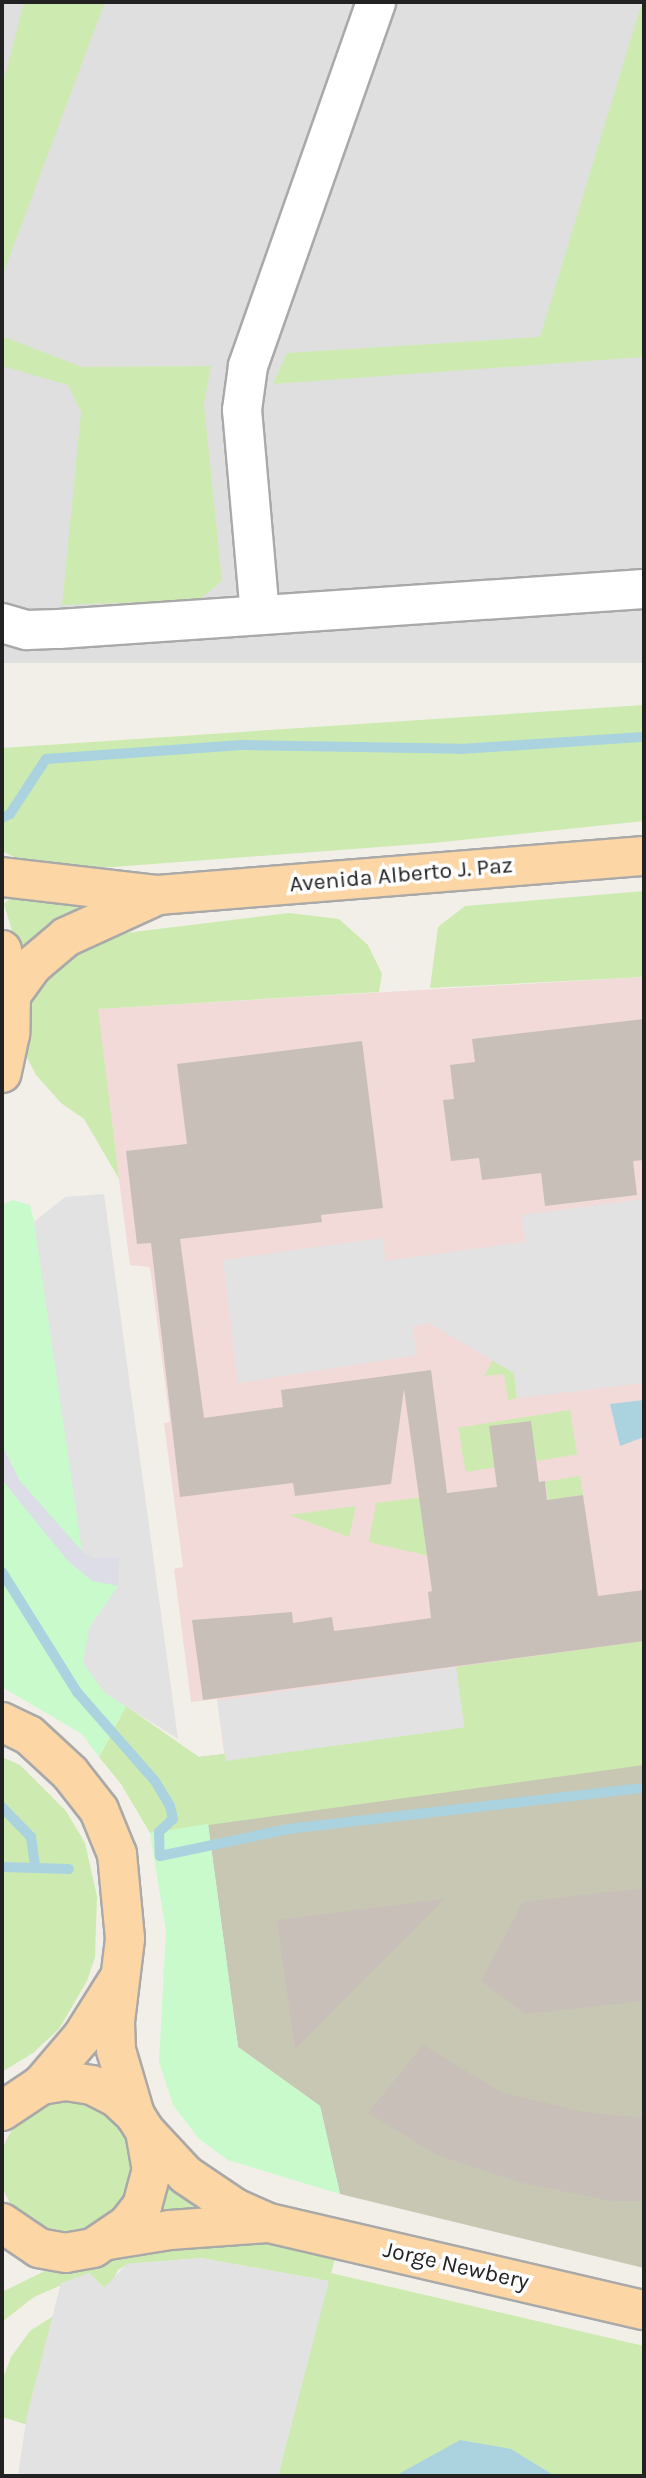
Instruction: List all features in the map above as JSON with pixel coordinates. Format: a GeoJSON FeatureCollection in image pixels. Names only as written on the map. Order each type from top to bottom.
{"type":"FeatureCollection","features":[{"type":"Feature","properties":{"kind":"main road","name":"Avenida Alberto J. Paz"},"geometry":{"type":"LineString","coordinates":[[2,877],[158,895],[644,856]]}},
{"type":"Feature","properties":{"kind":"main road","name":"Avenida Alberto J. Paz"},"geometry":{"type":"LineString","coordinates":[[10,995],[33,965],[66,937],[158,895]]}},
{"type":"Feature","properties":{"kind":"main road"},"geometry":{"type":"LineString","coordinates":[[2,950],[10,995],[10,1034],[2,1073]]}},
{"type":"Feature","properties":{"kind":"main road"},"geometry":{"type":"LineString","coordinates":[[2,1722],[29,1735],[70,1773],[99,1810],[117,1854],[124,1899],[125,1939],[119,1978],[116,2050],[152,2169],[142,2207],[108,2240]]}},
{"type":"Feature","properties":{"kind":"main road"},"geometry":{"type":"LineString","coordinates":[[2,2111],[41,2085],[82,2037],[119,1978]]}},
{"type":"Feature","properties":{"kind":"main road","name":"Jorge Newbery"},"geometry":{"type":"LineString","coordinates":[[41,2085],[66,2081],[92,2085],[116,2097],[186,2175],[235,2208],[269,2223],[644,2310]]}},
{"type":"Feature","properties":{"kind":"main road","name":"Jorge Newbery"},"geometry":{"type":"LineString","coordinates":[[2,2223],[39,2248],[66,2253],[93,2248],[108,2240],[170,2230],[269,2223]]}},
{"type":"Feature","properties":{"kind":"street"},"geometry":{"type":"LineString","coordinates":[[260,615],[242,410],[248,366],[263,314],[376,2]]}},
{"type":"Feature","properties":{"kind":"street"},"geometry":{"type":"LineString","coordinates":[[2,623],[27,630],[59,629],[644,589]]}},
{"type":"Feature","properties":{"kind":"shaded area"},"geometry":{"type":"Polygon","coordinates":[[[2,2],[644,2],[644,663],[2,663],[2,2]]]}},
{"type":"Feature","properties":{"kind":"shaded area"},"geometry":{"type":"Polygon","coordinates":[[[644,977],[644,1706],[224,1753],[217,1699],[191,1702],[174,1569],[183,1567],[164,1423],[170,1422],[151,1274],[149,1267],[130,1265],[97,1009],[644,977]]]}},
{"type":"Feature","properties":{"kind":"shaded area"},"geometry":{"type":"Polygon","coordinates":[[[104,1194],[178,1739],[105,1693],[83,1663],[89,1628],[118,1586],[118,1558],[93,1558],[82,1551],[34,1222],[65,1197],[104,1194]]]}},
{"type":"Feature","properties":{"kind":"shaded area"},"geometry":{"type":"Polygon","coordinates":[[[644,1199],[644,1383],[517,1398],[514,1373],[429,1323],[412,1327],[417,1355],[238,1383],[223,1260],[382,1238],[386,1261],[525,1242],[522,1215],[644,1199]]]}},
{"type":"Feature","properties":{"kind":"shaded area"},"geometry":{"type":"Polygon","coordinates":[[[2,1445],[20,1481],[82,1551],[93,1558],[119,1557],[118,1586],[92,1581],[68,1561],[2,1480],[2,1445]]]}},
{"type":"Feature","properties":{"kind":"shaded area"},"geometry":{"type":"Polygon","coordinates":[[[456,1667],[464,1727],[226,1761],[217,1701],[456,1667]]]}},
{"type":"Feature","properties":{"kind":"shaded area"},"geometry":{"type":"Polygon","coordinates":[[[644,1706],[644,2268],[340,2194],[320,2106],[238,2047],[199,1757],[644,1706]]]}},
{"type":"Feature","properties":{"kind":"shaded area"},"geometry":{"type":"Polygon","coordinates":[[[201,2258],[329,2281],[278,2476],[18,2476],[27,2415],[61,2283],[89,2273],[104,2288],[127,2264],[201,2258]]]}},
{"type":"Feature","properties":{"kind":"green space"},"geometry":{"type":"Polygon","coordinates":[[[24,2],[105,2],[2,277],[2,88],[24,2]]]}},
{"type":"Feature","properties":{"kind":"green space"},"geometry":{"type":"Polygon","coordinates":[[[642,2],[644,357],[273,384],[287,353],[540,337],[642,2]]]}},
{"type":"Feature","properties":{"kind":"green space"},"geometry":{"type":"Polygon","coordinates":[[[2,336],[82,367],[211,366],[204,404],[222,581],[199,600],[62,605],[81,412],[68,385],[2,366],[2,336]]]}},
{"type":"Feature","properties":{"kind":"green space"},"geometry":{"type":"Polygon","coordinates":[[[644,705],[644,821],[433,843],[100,868],[22,861],[2,851],[2,748],[644,705]]]}},
{"type":"Feature","properties":{"kind":"green space"},"geometry":{"type":"Polygon","coordinates":[[[644,891],[644,977],[430,988],[438,927],[465,906],[644,891]]]}},
{"type":"Feature","properties":{"kind":"green space"},"geometry":{"type":"Polygon","coordinates":[[[12,896],[122,900],[27,953],[18,951],[4,904],[12,896]]]}},
{"type":"Feature","properties":{"kind":"green space"},"geometry":{"type":"Polygon","coordinates":[[[289,913],[339,919],[368,945],[382,974],[379,992],[98,1009],[119,1179],[84,1119],[61,1103],[36,1075],[21,1046],[24,1013],[40,976],[73,950],[117,934],[289,913]]]}},
{"type":"Feature","properties":{"kind":"green space"},"geometry":{"type":"Polygon","coordinates":[[[13,1200],[30,1205],[119,1557],[118,1586],[89,1628],[105,1693],[126,1706],[99,1757],[82,1734],[2,1687],[2,1205],[13,1200]]]}},
{"type":"Feature","properties":{"kind":"green space"},"geometry":{"type":"Polygon","coordinates":[[[493,1360],[514,1373],[517,1398],[508,1400],[504,1374],[484,1376],[493,1360]]]}},
{"type":"Feature","properties":{"kind":"green space"},"geometry":{"type":"Polygon","coordinates":[[[570,1410],[577,1454],[465,1472],[458,1428],[570,1410]]]}},
{"type":"Feature","properties":{"kind":"green space"},"geometry":{"type":"Polygon","coordinates":[[[580,1476],[583,1495],[548,1500],[545,1481],[580,1476]]]}},
{"type":"Feature","properties":{"kind":"green space"},"geometry":{"type":"Polygon","coordinates":[[[441,1495],[450,1561],[369,1542],[376,1503],[441,1495]]]}},
{"type":"Feature","properties":{"kind":"green space"},"geometry":{"type":"Polygon","coordinates":[[[356,1506],[349,1537],[289,1515],[356,1506]]]}},
{"type":"Feature","properties":{"kind":"green space"},"geometry":{"type":"Polygon","coordinates":[[[644,1641],[644,1765],[150,1833],[121,1784],[99,1757],[126,1706],[199,1757],[463,1727],[456,1667],[644,1641]]]}},
{"type":"Feature","properties":{"kind":"green space"},"geometry":{"type":"Polygon","coordinates":[[[2,1757],[20,1765],[66,1811],[85,1843],[97,1896],[95,1957],[87,1981],[59,2029],[33,2053],[2,2072],[2,1757]]]}},
{"type":"Feature","properties":{"kind":"green space"},"geometry":{"type":"Polygon","coordinates":[[[208,1824],[238,2047],[320,2106],[340,2194],[228,2160],[199,2139],[173,2105],[159,2062],[166,1931],[150,1833],[208,1824]]]}},
{"type":"Feature","properties":{"kind":"green space"},"geometry":{"type":"Polygon","coordinates":[[[66,2102],[91,2107],[113,2121],[127,2143],[132,2168],[127,2193],[113,2215],[91,2229],[66,2234],[41,2229],[19,2215],[5,2193],[0,2168],[5,2143],[19,2121],[41,2107],[66,2102]]]}},
{"type":"Feature","properties":{"kind":"green space"},"geometry":{"type":"Polygon","coordinates":[[[157,2176],[173,2191],[203,2209],[147,2215],[157,2176]]]}},
{"type":"Feature","properties":{"kind":"green space"},"geometry":{"type":"Polygon","coordinates":[[[265,2242],[336,2256],[331,2273],[644,2346],[644,2476],[278,2476],[328,2281],[201,2258],[128,2264],[118,2270],[110,2286],[104,2288],[89,2273],[34,2297],[2,2322],[2,2292],[55,2266],[110,2252],[265,2242]]]}},
{"type":"Feature","properties":{"kind":"green space"},"geometry":{"type":"Polygon","coordinates":[[[58,2313],[34,2427],[2,2417],[2,2381],[11,2357],[30,2331],[58,2313]]]}},
{"type":"Feature","properties":{"kind":"water"},"geometry":{"type":"Polygon","coordinates":[[[644,1400],[644,1437],[620,1446],[610,1404],[644,1400]]]}},
{"type":"Feature","properties":{"kind":"water"},"geometry":{"type":"Polygon","coordinates":[[[460,2440],[511,2449],[555,2476],[395,2476],[460,2440]]]}},
{"type":"Feature","properties":{"kind":"building"},"geometry":{"type":"Polygon","coordinates":[[[644,1019],[644,1160],[633,1161],[637,1195],[545,1206],[541,1173],[482,1180],[479,1158],[451,1161],[443,1100],[454,1099],[450,1065],[475,1062],[472,1039],[644,1019]]]}},
{"type":"Feature","properties":{"kind":"building"},"geometry":{"type":"Polygon","coordinates":[[[362,1041],[383,1208],[321,1215],[322,1222],[180,1239],[204,1418],[283,1407],[281,1390],[431,1370],[447,1493],[497,1487],[489,1426],[531,1421],[539,1482],[545,1481],[547,1500],[583,1495],[598,1596],[644,1590],[644,1641],[203,1700],[192,1620],[292,1612],[293,1623],[332,1617],[334,1631],[431,1618],[428,1592],[432,1591],[404,1389],[391,1484],[295,1496],[293,1483],[180,1497],[151,1243],[137,1244],[126,1151],[187,1144],[177,1064],[362,1041]]]}},
{"type":"Feature","properties":{"kind":"building"},"geometry":{"type":"Polygon","coordinates":[[[644,1888],[644,2001],[525,2014],[481,1981],[523,1902],[644,1888]]]}},
{"type":"Feature","properties":{"kind":"building"},"geometry":{"type":"Polygon","coordinates":[[[444,1899],[295,2049],[277,1920],[444,1899]]]}},
{"type":"Feature","properties":{"kind":"building"},"geometry":{"type":"Polygon","coordinates":[[[423,2045],[501,2092],[583,2112],[644,2118],[644,2201],[611,2201],[523,2183],[439,2156],[368,2113],[423,2045]]]}},
{"type":"Feature","properties":{"kind":"waterway"},"geometry":{"type":"LineString","coordinates":[[2,818],[10,814],[46,759],[242,745],[461,749],[644,737]]}},
{"type":"Feature","properties":{"kind":"waterway"},"geometry":{"type":"LineString","coordinates":[[2,1572],[77,1692],[155,1781],[170,1806],[173,1819],[159,1832],[160,1856],[288,1829],[644,1788]]}},
{"type":"Feature","properties":{"kind":"waterway"},"geometry":{"type":"LineString","coordinates":[[2,1807],[31,1837],[35,1866]]}},
{"type":"Feature","properties":{"kind":"waterway"},"geometry":{"type":"LineString","coordinates":[[2,1867],[69,1869]]}}]}
